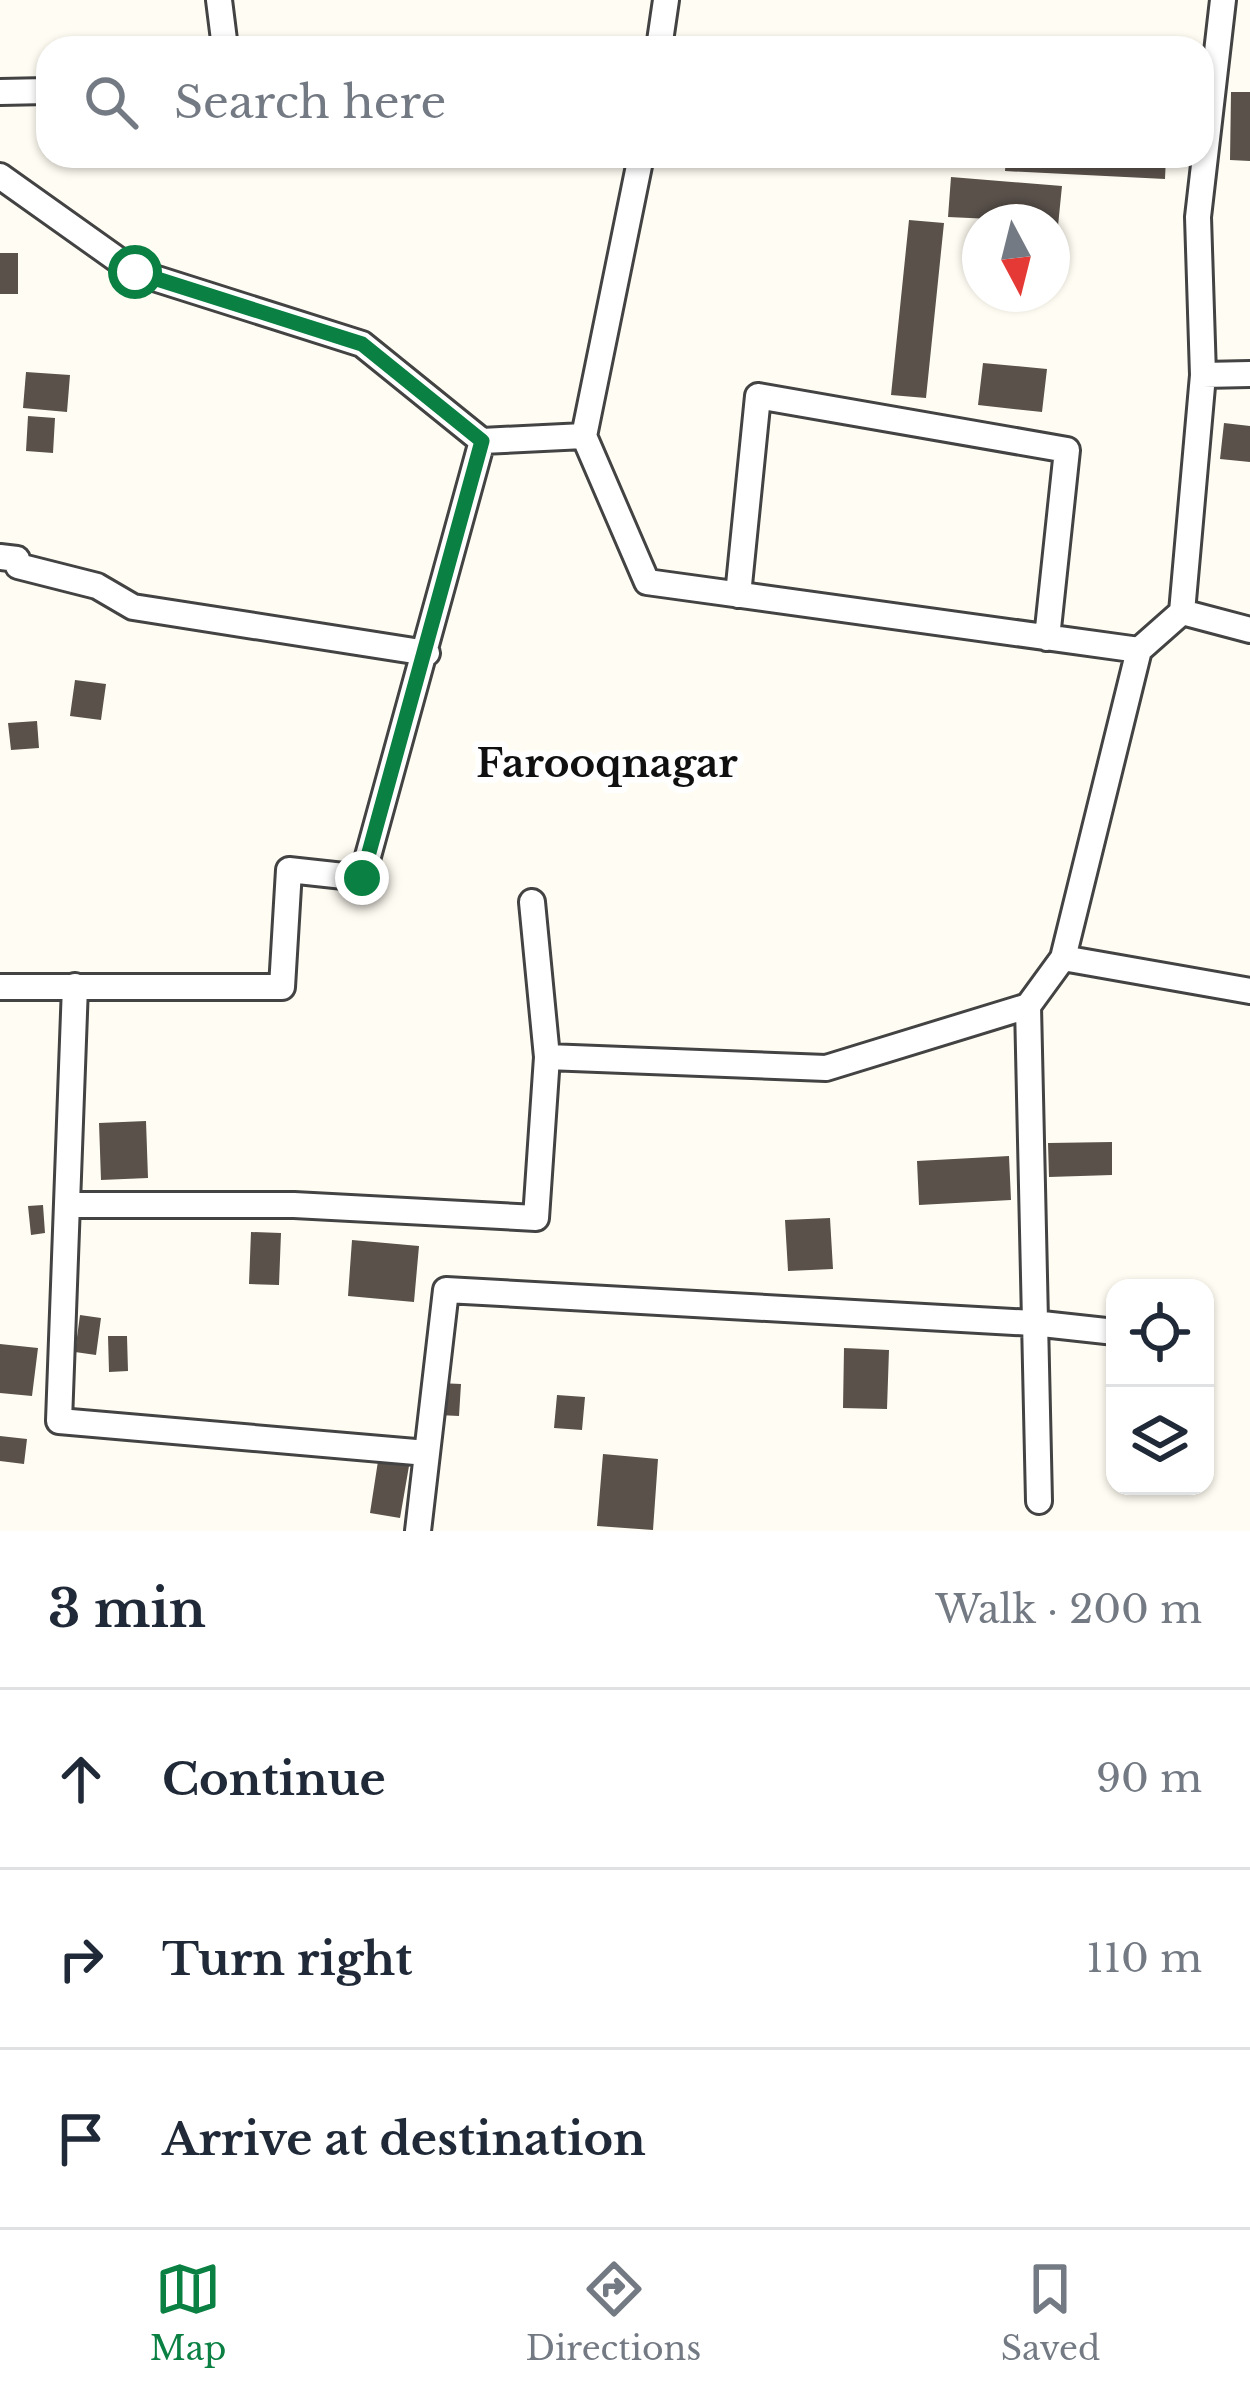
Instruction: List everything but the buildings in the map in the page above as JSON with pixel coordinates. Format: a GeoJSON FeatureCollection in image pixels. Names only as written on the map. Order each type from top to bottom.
{"type":"FeatureCollection","features":[{"type":"Feature","properties":{"kind":"street"},"geometry":{"type":"LineString","coordinates":[[219,0],[224,36]]}},
{"type":"Feature","properties":{"kind":"street"},"geometry":{"type":"LineString","coordinates":[[661,36],[666,0]]}},
{"type":"Feature","properties":{"kind":"street"},"geometry":{"type":"LineString","coordinates":[[1214,78],[1223,0]]}},
{"type":"Feature","properties":{"kind":"street"},"geometry":{"type":"LineString","coordinates":[[0,92],[36,91]]}},
{"type":"Feature","properties":{"kind":"street"},"geometry":{"type":"LineString","coordinates":[[639,168],[584,436],[647,582],[1139,650]]}},
{"type":"Feature","properties":{"kind":"street"},"geometry":{"type":"LineString","coordinates":[[547,1057],[826,1068],[1028,1006],[1063,958],[1139,650],[1182,612],[1203,375],[1198,217],[1204,168]]}},
{"type":"Feature","properties":{"kind":"street"},"geometry":{"type":"LineString","coordinates":[[0,176],[135,272],[362,344],[482,441],[584,436]]}},
{"type":"Feature","properties":{"kind":"street"},"geometry":{"type":"LineString","coordinates":[[1203,375],[1250,374]]}},
{"type":"Feature","properties":{"kind":"street"},"geometry":{"type":"LineString","coordinates":[[738,595],[758,396],[1067,450],[1047,638]]}},
{"type":"Feature","properties":{"kind":"street"},"geometry":{"type":"LineString","coordinates":[[0,987],[282,987],[289,870],[362,878],[482,441]]}},
{"type":"Feature","properties":{"kind":"street"},"geometry":{"type":"LineString","coordinates":[[0,557],[97,586],[133,607],[427,653]]}},
{"type":"Feature","properties":{"kind":"street"},"geometry":{"type":"LineString","coordinates":[[1182,612],[1250,630]]}},
{"type":"Feature","properties":{"kind":"street"},"geometry":{"type":"LineString","coordinates":[[69,1205],[294,1205],[536,1218],[547,1057],[532,902]]}},
{"type":"Feature","properties":{"kind":"street"},"geometry":{"type":"LineString","coordinates":[[1063,958],[1250,991]]}},
{"type":"Feature","properties":{"kind":"street"},"geometry":{"type":"LineString","coordinates":[[75,986],[59,1421],[428,1453]]}},
{"type":"Feature","properties":{"kind":"street"},"geometry":{"type":"LineString","coordinates":[[1028,1006],[1039,1501]]}},
{"type":"Feature","properties":{"kind":"street"},"geometry":{"type":"LineString","coordinates":[[418,1531],[446,1290],[1106,1331]]}},
{"type":"Feature","properties":{"kind":"district","name":"Farooqnagar"},"geometry":{"type":"Point","coordinates":[607,763]}},
{"type":"Feature","properties":{"kind":"route"},"geometry":{"type":"LineString","coordinates":[[135,272],[362,344],[482,441],[362,878]]}}]}
